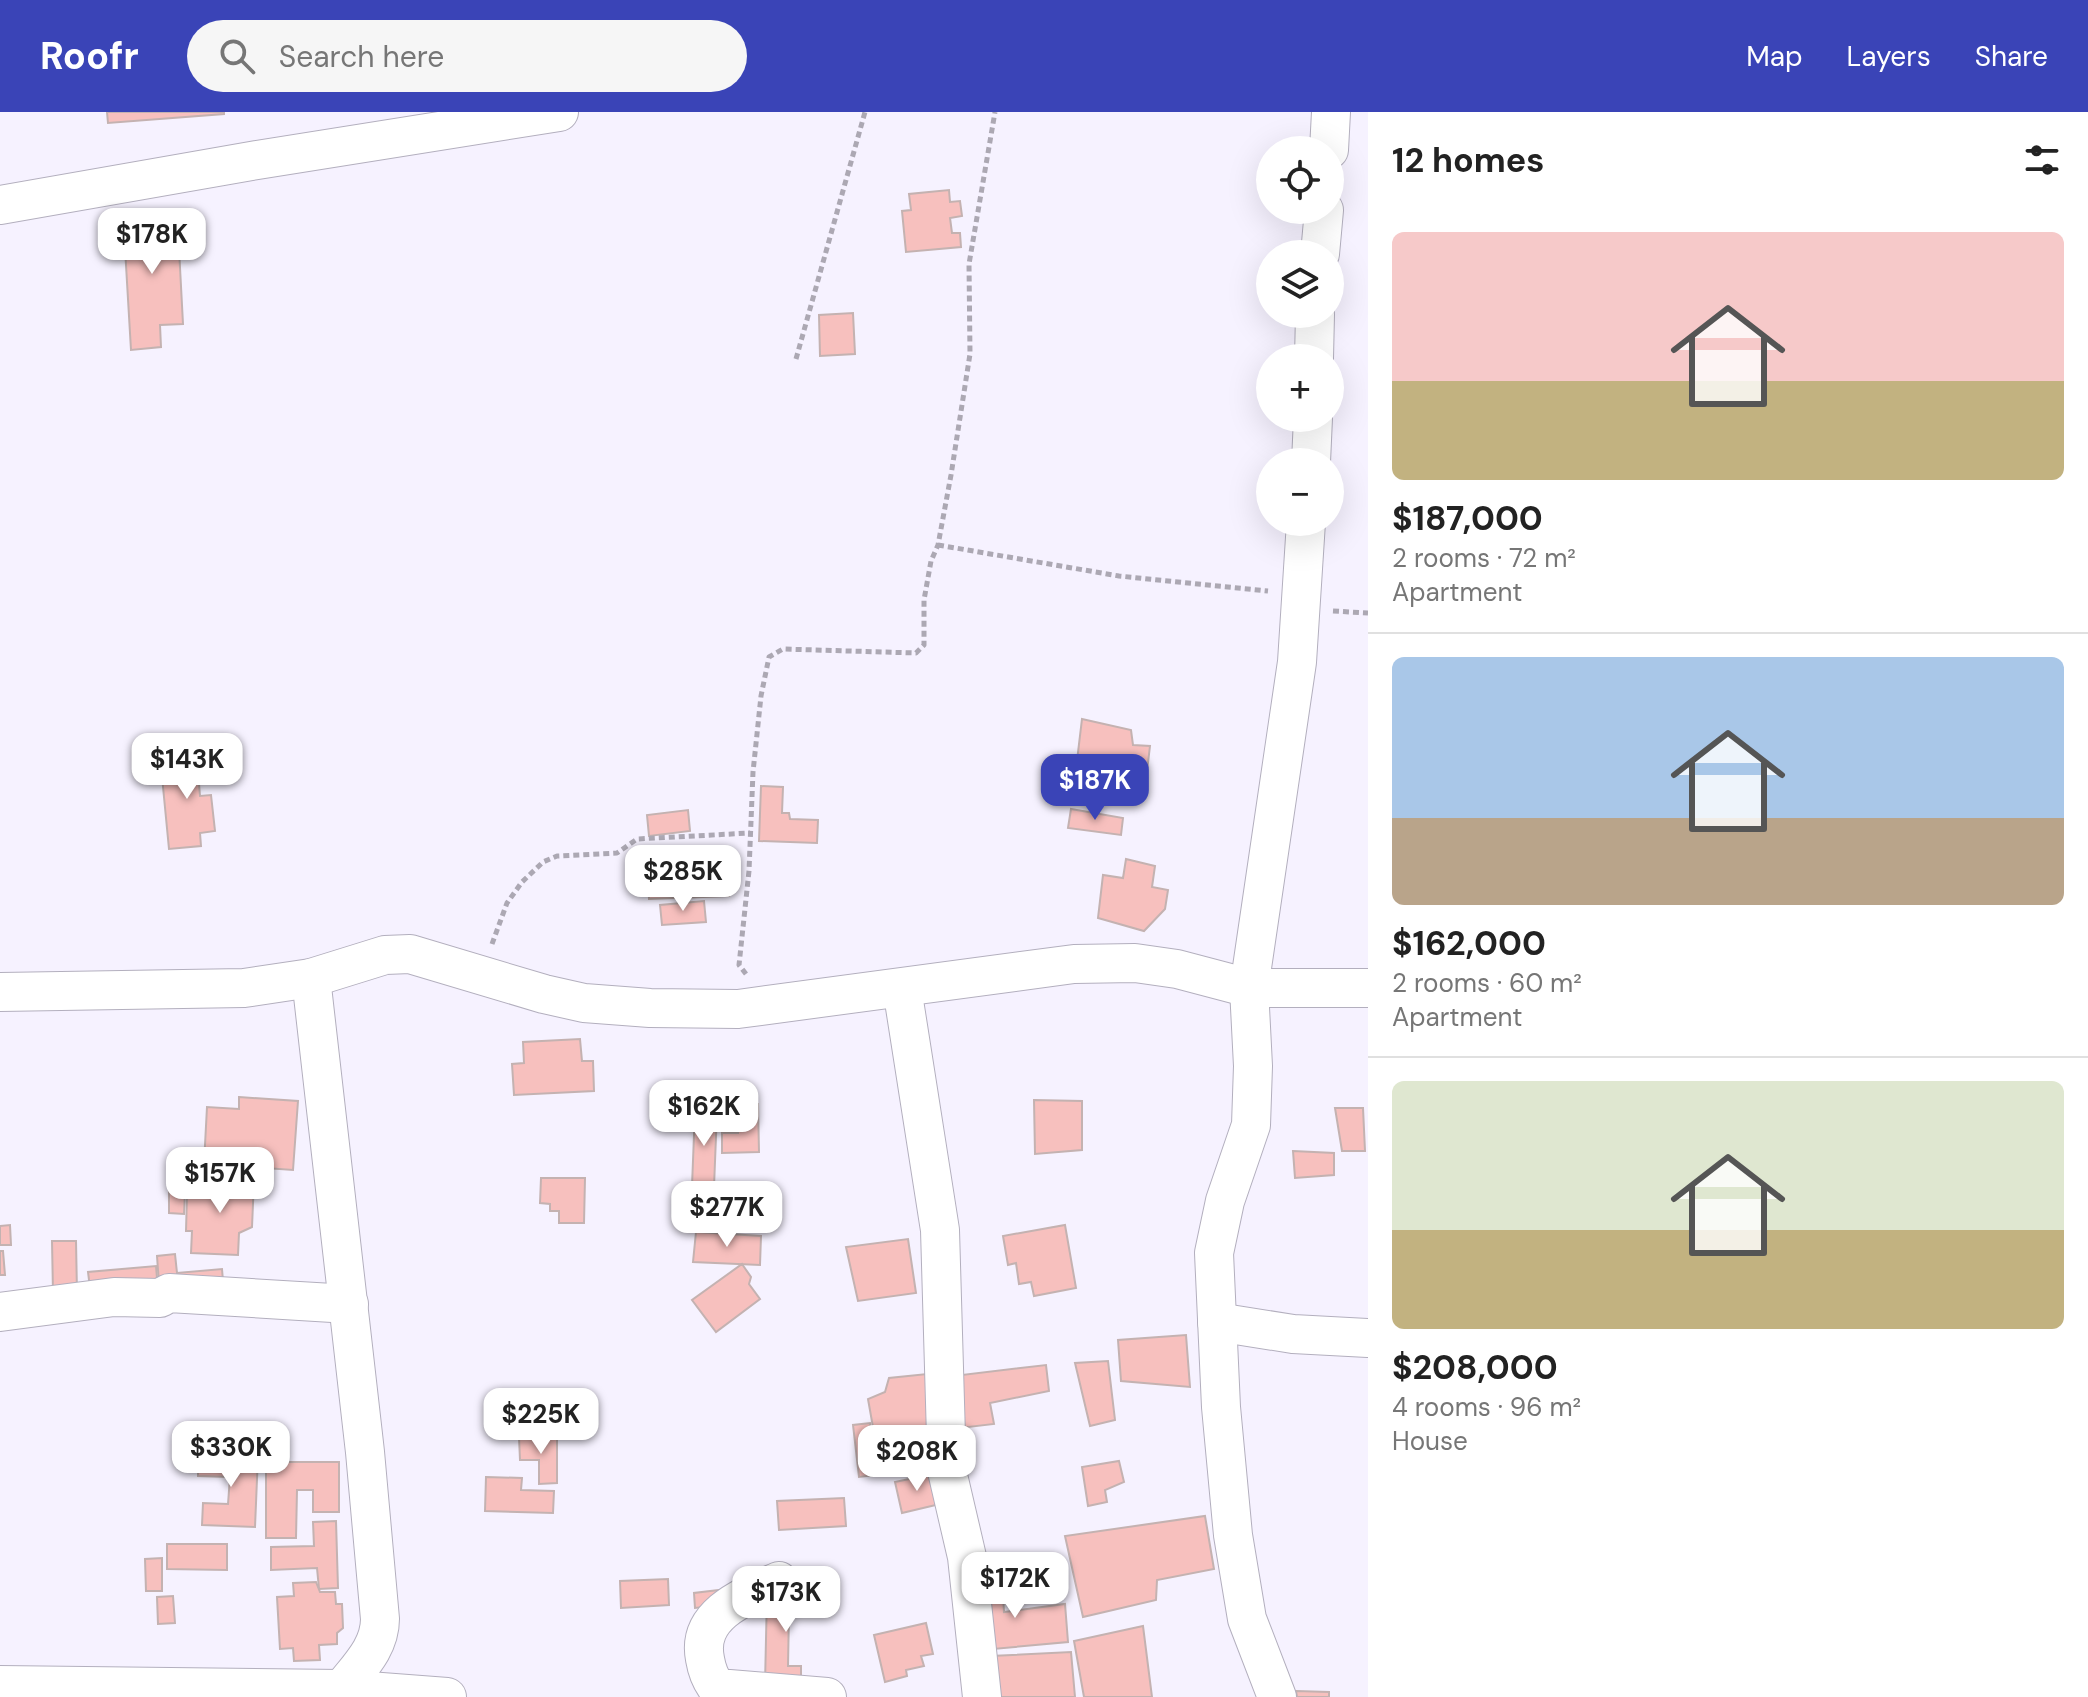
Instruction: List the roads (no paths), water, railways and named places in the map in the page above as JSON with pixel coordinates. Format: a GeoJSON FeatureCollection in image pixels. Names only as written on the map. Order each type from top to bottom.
{"type":"FeatureCollection","features":[{"type":"Feature","properties":{"kind":"street"},"geometry":{"type":"LineString","coordinates":[[0,205],[559,112]]}},
{"type":"Feature","properties":{"kind":"street"},"geometry":{"type":"LineString","coordinates":[[1330,136],[1331,112]]}},
{"type":"Feature","properties":{"kind":"street"},"geometry":{"type":"LineString","coordinates":[[1277,1697],[1247,1619],[1235,1549],[1221,1407],[1214,1253],[1225,1201],[1251,1125],[1253,1066],[1249,988],[1297,662],[1305,536]]}},
{"type":"Feature","properties":{"kind":"street"},"geometry":{"type":"LineString","coordinates":[[0,992],[244,988],[311,978],[399,953],[584,1003],[650,1008],[738,1009],[1074,964],[1135,963],[1177,969],[1249,988],[1368,988]]}},
{"type":"Feature","properties":{"kind":"street"},"geometry":{"type":"LineString","coordinates":[[311,978],[365,1452],[380,1630],[373,1650],[341,1693]]}},
{"type":"Feature","properties":{"kind":"street"},"geometry":{"type":"LineString","coordinates":[[902,988],[940,1230],[947,1471],[967,1557],[982,1697]]}},
{"type":"Feature","properties":{"kind":"street"},"geometry":{"type":"LineString","coordinates":[[0,1312],[114,1297],[160,1298],[169,1293],[349,1304]]}},
{"type":"Feature","properties":{"kind":"street"},"geometry":{"type":"LineString","coordinates":[[1217,1322],[1293,1334],[1368,1338]]}},
{"type":"Feature","properties":{"kind":"street"},"geometry":{"type":"LineString","coordinates":[[779,1581],[753,1592],[715,1616],[702,1642],[710,1678],[717,1688],[827,1697]]}},
{"type":"Feature","properties":{"kind":"street"},"geometry":{"type":"LineString","coordinates":[[0,1685],[447,1697]]}}]}
